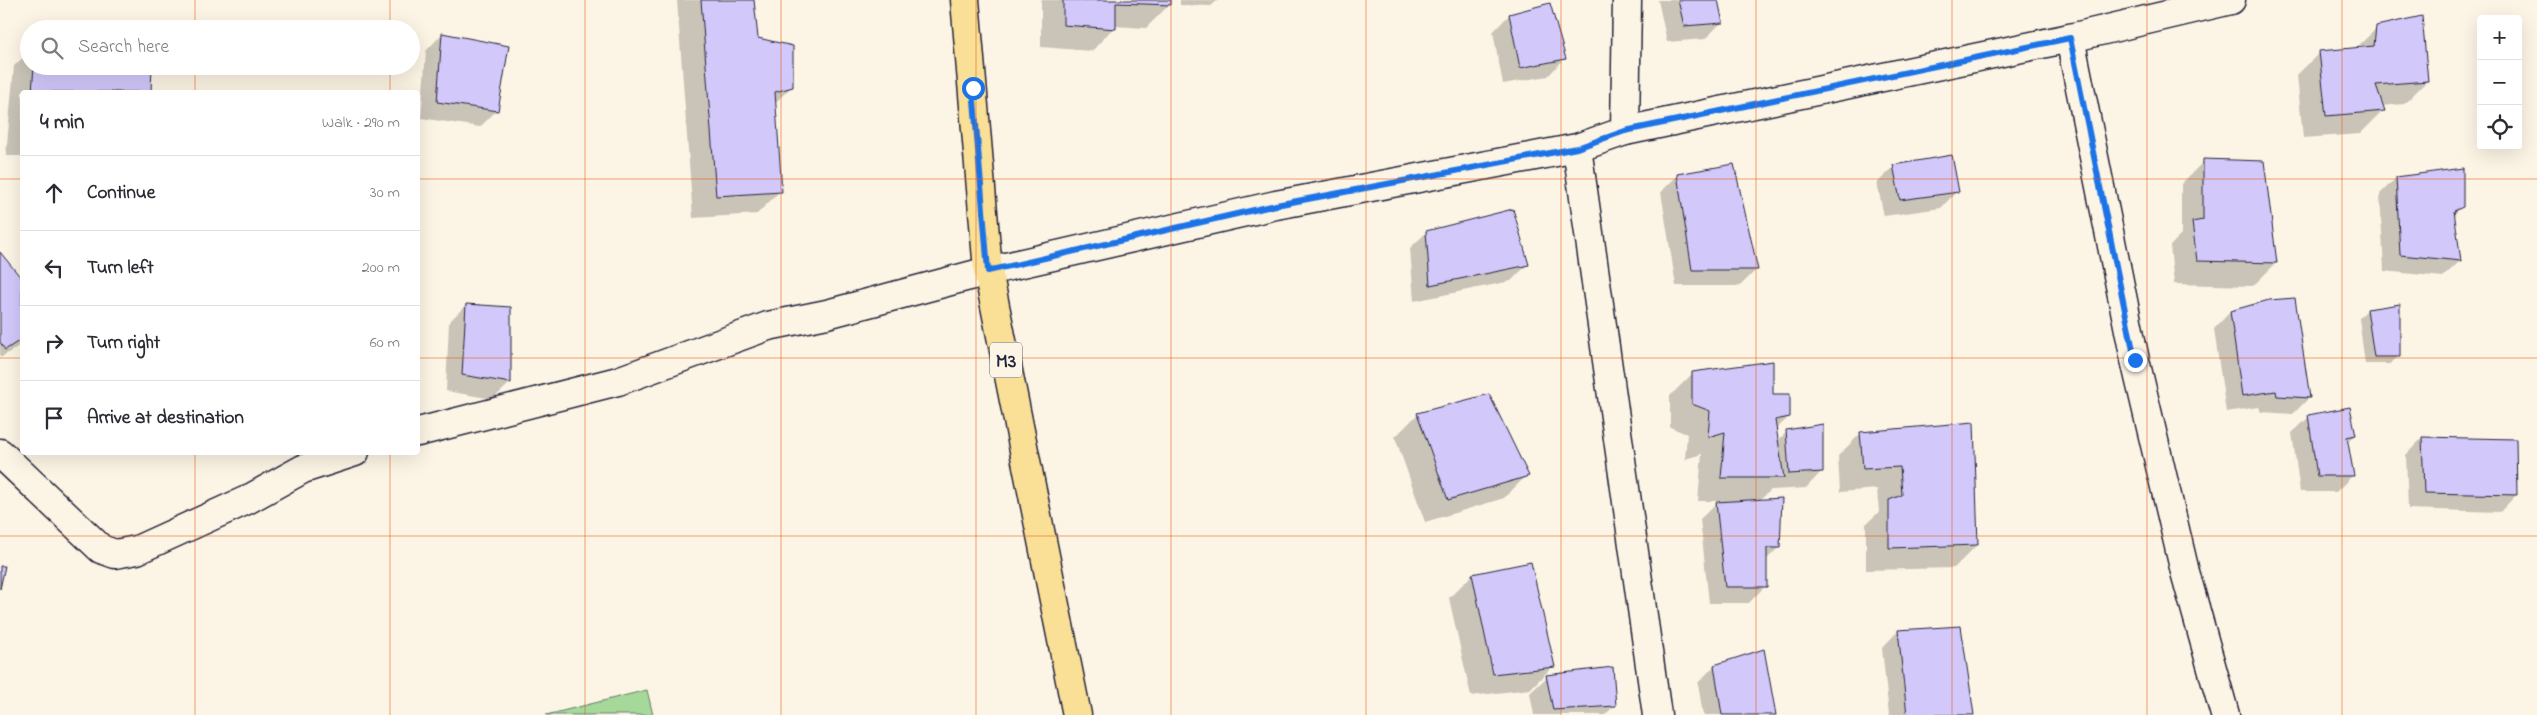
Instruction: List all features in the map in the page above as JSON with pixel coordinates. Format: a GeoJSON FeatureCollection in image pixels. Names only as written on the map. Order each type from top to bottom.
{"type":"FeatureCollection","features":[{"type":"Feature","properties":{"kind":"main road","name":"M3"},"geometry":{"type":"LineString","coordinates":[[965,0],[988,271],[1076,715]]}},
{"type":"Feature","properties":{"kind":"street"},"geometry":{"type":"LineString","coordinates":[[1625,131],[1627,0]]}},
{"type":"Feature","properties":{"kind":"street"},"geometry":{"type":"LineString","coordinates":[[420,431],[618,381],[768,326],[827,314],[988,271],[1276,205],[1577,148],[1625,131],[2070,38],[2231,0]]}},
{"type":"Feature","properties":{"kind":"street"},"geometry":{"type":"LineString","coordinates":[[2070,38],[2135,360],[2186,572],[2225,715]]}},
{"type":"Feature","properties":{"kind":"street"},"geometry":{"type":"LineString","coordinates":[[1577,148],[1658,715]]}},
{"type":"Feature","properties":{"kind":"street"},"geometry":{"type":"LineString","coordinates":[[0,453],[101,549],[115,554],[137,550],[247,500],[303,469],[346,455]]}},
{"type":"Feature","properties":{"kind":"green space"},"geometry":{"type":"Polygon","coordinates":[[[647,690],[653,715],[546,715],[647,690]]]}},
{"type":"Feature","properties":{"kind":"building"},"geometry":{"type":"Polygon","coordinates":[[[701,0],[754,0],[758,38],[793,46],[793,87],[775,92],[782,192],[716,196],[701,0]]]}},
{"type":"Feature","properties":{"kind":"building"},"geometry":{"type":"Polygon","coordinates":[[[1063,0],[1171,0],[1171,5],[1116,3],[1116,29],[1063,25],[1063,0]]]}},
{"type":"Feature","properties":{"kind":"building"},"geometry":{"type":"Polygon","coordinates":[[[1678,0],[1718,0],[1723,23],[1684,26],[1678,0]]]}},
{"type":"Feature","properties":{"kind":"building"},"geometry":{"type":"Polygon","coordinates":[[[1550,3],[1566,59],[1520,68],[1509,14],[1550,3]]]}},
{"type":"Feature","properties":{"kind":"building"},"geometry":{"type":"Polygon","coordinates":[[[2422,16],[2428,81],[2376,85],[2385,111],[2326,116],[2319,51],[2374,46],[2376,26],[2422,16]]]}},
{"type":"Feature","properties":{"kind":"building"},"geometry":{"type":"Polygon","coordinates":[[[442,33],[509,46],[498,111],[437,102],[442,33]]]}},
{"type":"Feature","properties":{"kind":"building"},"geometry":{"type":"Polygon","coordinates":[[[33,75],[152,75],[151,90],[32,90],[33,75]]]}},
{"type":"Feature","properties":{"kind":"building"},"geometry":{"type":"Polygon","coordinates":[[[1952,155],[1959,192],[1900,200],[1893,165],[1952,155]]]}},
{"type":"Feature","properties":{"kind":"building"},"geometry":{"type":"Polygon","coordinates":[[[2203,159],[2264,161],[2277,263],[2197,261],[2192,222],[2203,220],[2203,159]]]}},
{"type":"Feature","properties":{"kind":"building"},"geometry":{"type":"Polygon","coordinates":[[[1734,164],[1758,270],[1692,270],[1677,174],[1734,164]]]}},
{"type":"Feature","properties":{"kind":"building"},"geometry":{"type":"Polygon","coordinates":[[[2463,168],[2463,207],[2454,211],[2461,261],[2400,255],[2396,177],[2463,168]]]}},
{"type":"Feature","properties":{"kind":"building"},"geometry":{"type":"Polygon","coordinates":[[[1513,209],[1529,265],[1430,285],[1426,231],[1513,209]]]}},
{"type":"Feature","properties":{"kind":"building"},"geometry":{"type":"Polygon","coordinates":[[[0,252],[20,277],[20,340],[5,350],[0,342],[0,252]]]}},
{"type":"Feature","properties":{"kind":"building"},"geometry":{"type":"Polygon","coordinates":[[[2295,298],[2310,398],[2277,396],[2276,391],[2242,396],[2230,311],[2269,300],[2295,298]]]}},
{"type":"Feature","properties":{"kind":"building"},"geometry":{"type":"Polygon","coordinates":[[[466,304],[511,307],[511,383],[462,375],[466,304]]]}},
{"type":"Feature","properties":{"kind":"building"},"geometry":{"type":"Polygon","coordinates":[[[2400,304],[2400,357],[2374,357],[2367,309],[2400,304]]]}},
{"type":"Feature","properties":{"kind":"building"},"geometry":{"type":"Polygon","coordinates":[[[1773,361],[1773,394],[1790,394],[1790,417],[1775,420],[1784,478],[1721,478],[1725,432],[1708,437],[1710,411],[1692,404],[1692,372],[1773,361]]]}},
{"type":"Feature","properties":{"kind":"building"},"geometry":{"type":"Polygon","coordinates":[[[1489,394],[1529,476],[1448,500],[1417,413],[1489,394]]]}},
{"type":"Feature","properties":{"kind":"building"},"geometry":{"type":"Polygon","coordinates":[[[2350,407],[2356,435],[2347,437],[2354,476],[2317,476],[2308,415],[2350,407]]]}},
{"type":"Feature","properties":{"kind":"building"},"geometry":{"type":"Polygon","coordinates":[[[1974,422],[1978,545],[1889,548],[1889,500],[1902,495],[1900,467],[1863,469],[1860,432],[1974,422]]]}},
{"type":"Feature","properties":{"kind":"building"},"geometry":{"type":"Polygon","coordinates":[[[1823,424],[1823,472],[1789,474],[1786,430],[1823,424]]]}},
{"type":"Feature","properties":{"kind":"building"},"geometry":{"type":"Polygon","coordinates":[[[2422,437],[2516,439],[2517,495],[2424,493],[2422,437]]]}},
{"type":"Feature","properties":{"kind":"building"},"geometry":{"type":"Polygon","coordinates":[[[1782,498],[1780,548],[1767,548],[1767,587],[1725,587],[1716,502],[1782,498]]]}},
{"type":"Feature","properties":{"kind":"building"},"geometry":{"type":"Polygon","coordinates":[[[1531,562],[1555,667],[1493,674],[1472,574],[1531,562]]]}},
{"type":"Feature","properties":{"kind":"building"},"geometry":{"type":"Polygon","coordinates":[[[0,566],[5,566],[0,589],[0,566]]]}},
{"type":"Feature","properties":{"kind":"building"},"geometry":{"type":"Polygon","coordinates":[[[1961,626],[1974,715],[1907,715],[1898,630],[1961,626]]]}},
{"type":"Feature","properties":{"kind":"building"},"geometry":{"type":"Polygon","coordinates":[[[1764,649],[1776,715],[1722,715],[1714,665],[1764,649]]]}},
{"type":"Feature","properties":{"kind":"building"},"geometry":{"type":"Polygon","coordinates":[[[1613,667],[1616,706],[1553,710],[1546,675],[1613,667]]]}},
{"type":"Feature","properties":{"kind":"route"},"geometry":{"type":"LineString","coordinates":[[973,88],[988,271],[1276,205],[1577,148],[1625,131],[1777,101],[2070,38],[2135,360]]}}]}
